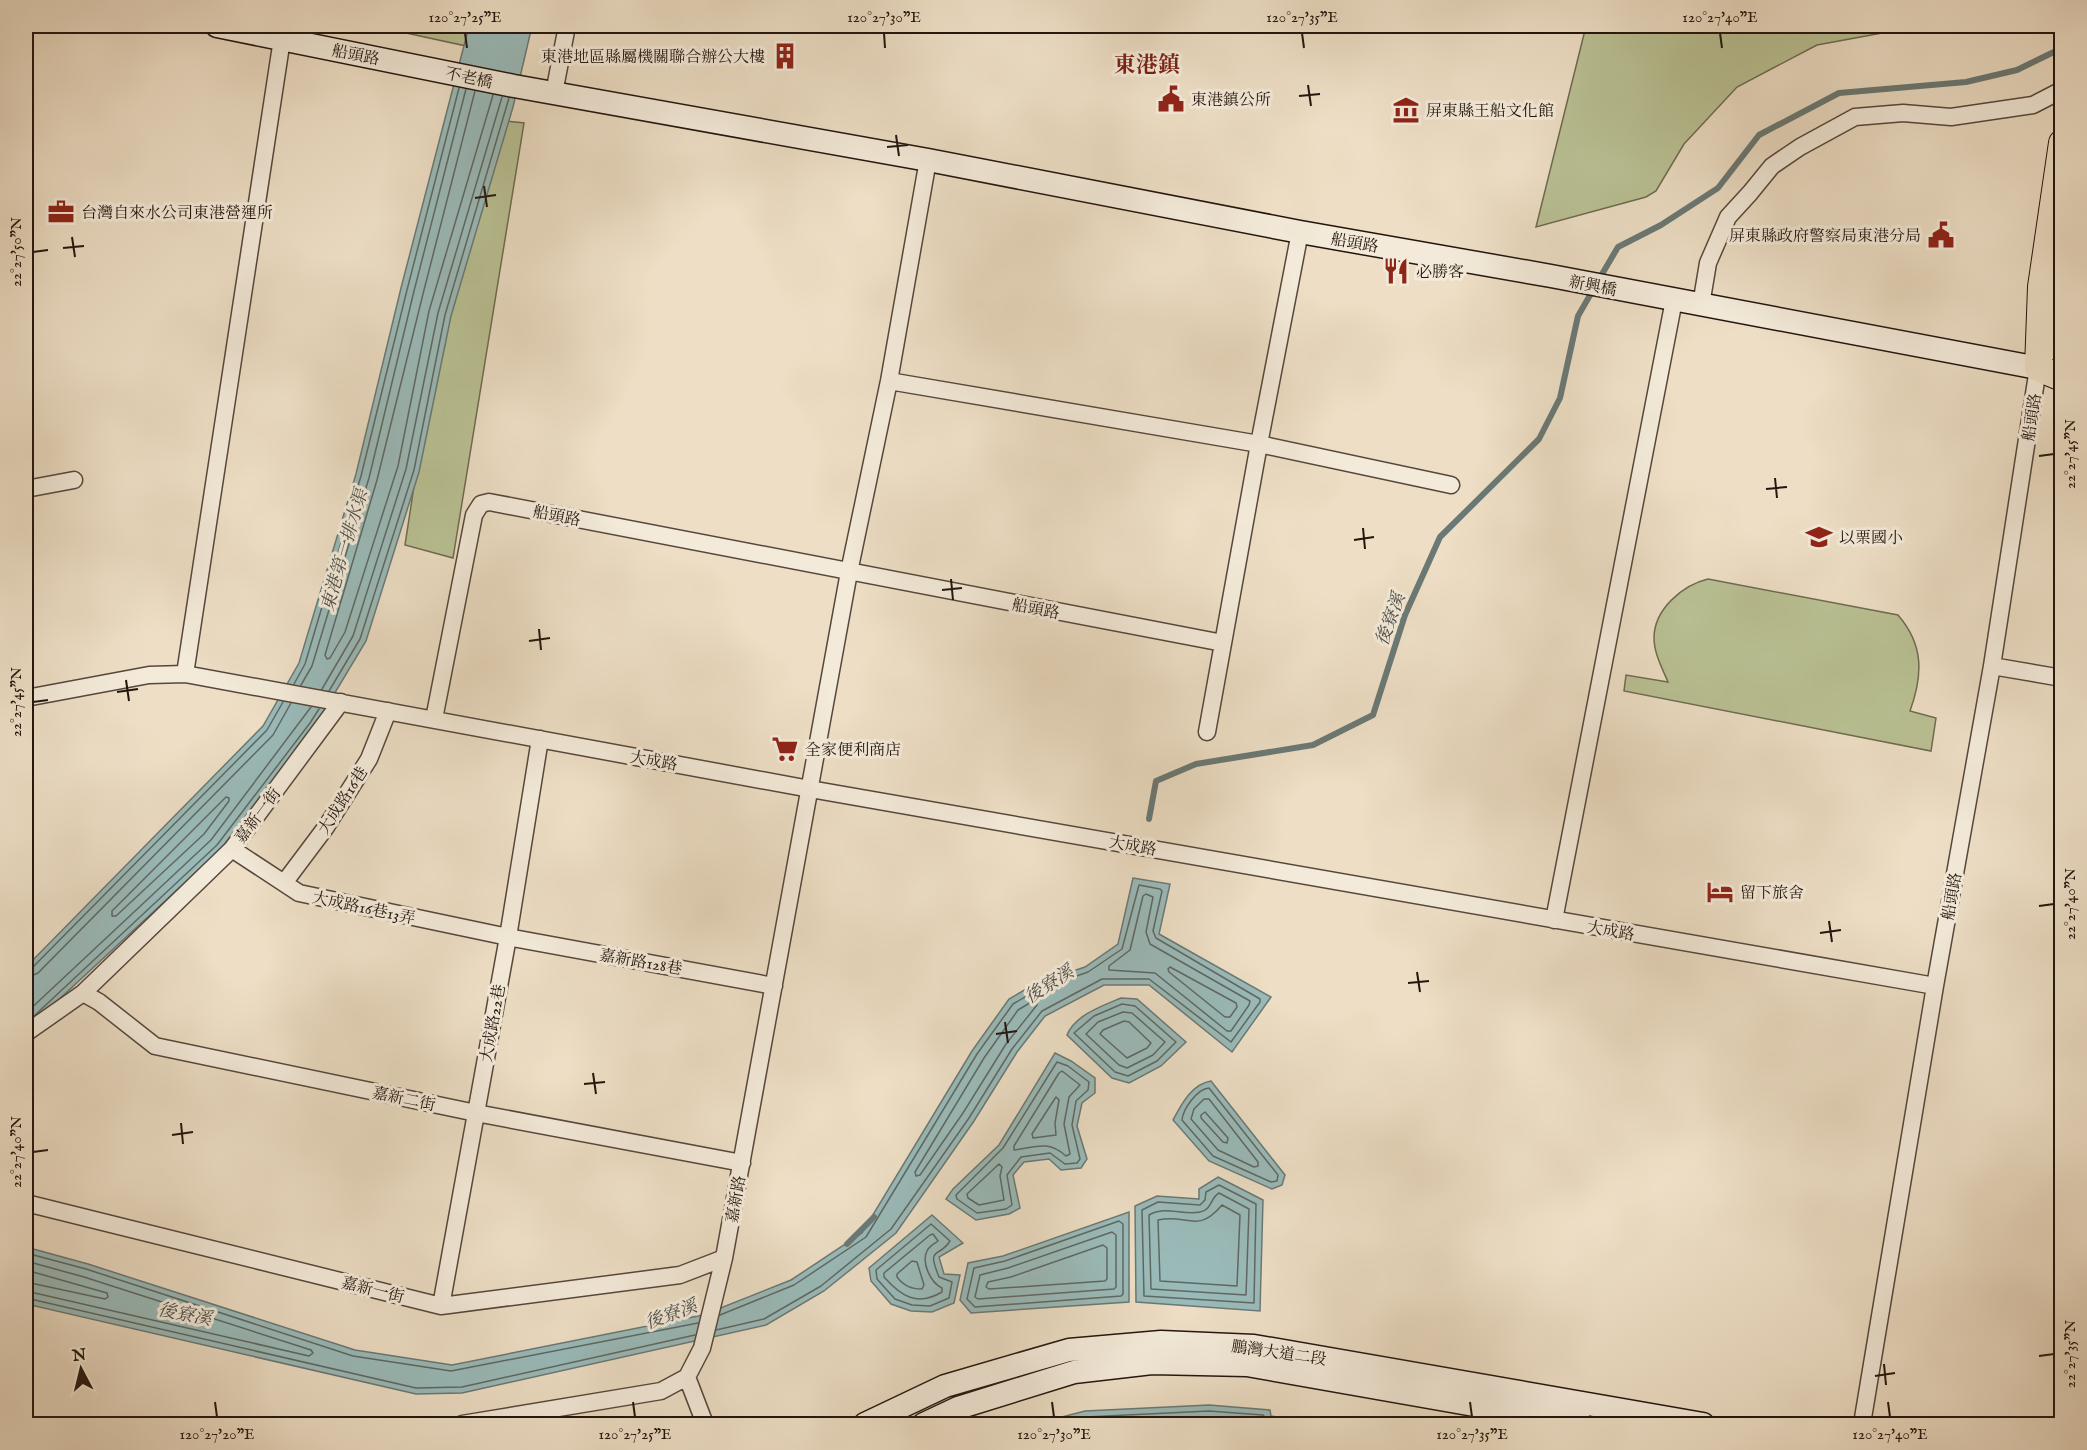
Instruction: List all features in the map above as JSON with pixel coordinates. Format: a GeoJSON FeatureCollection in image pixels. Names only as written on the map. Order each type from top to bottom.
{"type":"FeatureCollection","features":[{"type":"Feature","properties":{"kind":"main road","name":"船頭路"},"geometry":{"type":"LineString","coordinates":[[217,26],[424,68]]}},
{"type":"Feature","properties":{"kind":"main road","name":"不老橋"},"geometry":{"type":"LineString","coordinates":[[424,68],[514,86]]}},
{"type":"Feature","properties":{"kind":"main road","name":"船頭路"},"geometry":{"type":"LineString","coordinates":[[514,86],[928,160],[1300,232],[1551,276]]}},
{"type":"Feature","properties":{"kind":"main road"},"geometry":{"type":"LineString","coordinates":[[2050,367],[2041,287],[2061,143]]}},
{"type":"Feature","properties":{"kind":"main road","name":"新興橋"},"geometry":{"type":"LineString","coordinates":[[1551,276],[1636,294]]}},
{"type":"Feature","properties":{"kind":"main road","name":"船頭路"},"geometry":{"type":"LineString","coordinates":[[1636,294],[2050,367],[2061,378]]}},
{"type":"Feature","properties":{"kind":"main road"},"geometry":{"type":"LineString","coordinates":[[2050,367],[2061,307]]}},
{"type":"Feature","properties":{"kind":"main road","name":"鵬灣大道二段"},"geometry":{"type":"LineString","coordinates":[[865,1425],[945,1386],[1069,1350],[1161,1342],[1254,1346],[1702,1425]]}},
{"type":"Feature","properties":{"kind":"main road","name":"鵬灣大道二段"},"geometry":{"type":"LineString","coordinates":[[924,1425],[958,1408],[1074,1372],[1152,1363],[1247,1365],[1582,1425]]}},
{"type":"Feature","properties":{"kind":"street"},"geometry":{"type":"LineString","coordinates":[[554,93],[567,26]]}},
{"type":"Feature","properties":{"kind":"street"},"geometry":{"type":"LineString","coordinates":[[185,674],[282,39]]}},
{"type":"Feature","properties":{"kind":"street"},"geometry":{"type":"LineString","coordinates":[[1701,305],[1708,263],[1728,217],[1772,166],[1800,147],[1855,117],[1903,113],[1951,117],[2033,105],[2061,90]]}},
{"type":"Feature","properties":{"kind":"street"},"geometry":{"type":"LineString","coordinates":[[810,789],[849,572],[889,381],[928,160]]}},
{"type":"Feature","properties":{"kind":"street"},"geometry":{"type":"LineString","coordinates":[[1207,732],[1300,232]]}},
{"type":"Feature","properties":{"kind":"street"},"geometry":{"type":"LineString","coordinates":[[1554,920],[1674,300]]}},
{"type":"Feature","properties":{"kind":"street","name":"船頭路"},"geometry":{"type":"LineString","coordinates":[[1862,1425],[1935,986],[1992,666],[2050,367]]}},
{"type":"Feature","properties":{"kind":"street"},"geometry":{"type":"LineString","coordinates":[[889,381],[1259,444],[1451,485]]}},
{"type":"Feature","properties":{"kind":"street"},"geometry":{"type":"LineString","coordinates":[[26,489],[74,480]]}},
{"type":"Feature","properties":{"kind":"street","name":"船頭路"},"geometry":{"type":"LineString","coordinates":[[434,719],[474,515],[481,504],[489,501],[1223,643]]}},
{"type":"Feature","properties":{"kind":"street"},"geometry":{"type":"LineString","coordinates":[[1992,666],[2061,678]]}},
{"type":"Feature","properties":{"kind":"street"},"geometry":{"type":"LineString","coordinates":[[26,698],[149,675],[185,674],[336,701]]}},
{"type":"Feature","properties":{"kind":"street","name":"大成路"},"geometry":{"type":"LineString","coordinates":[[336,701],[810,789],[1935,986]]}},
{"type":"Feature","properties":{"kind":"street","name":"嘉新一街"},"geometry":{"type":"LineString","coordinates":[[26,1033],[83,993],[232,849],[336,701]]}},
{"type":"Feature","properties":{"kind":"street","name":"大成路16巷"},"geometry":{"type":"LineString","coordinates":[[284,883],[326,827],[369,759],[388,711]]}},
{"type":"Feature","properties":{"kind":"street","name":"大成路22巷"},"geometry":{"type":"LineString","coordinates":[[441,1306],[540,739]]}},
{"type":"Feature","properties":{"kind":"street","name":"嘉新路"},"geometry":{"type":"LineString","coordinates":[[687,1377],[702,1348],[720,1279],[810,789]]}},
{"type":"Feature","properties":{"kind":"street","name":"大成路16巷13弄"},"geometry":{"type":"LineString","coordinates":[[232,849],[299,893],[507,937]]}},
{"type":"Feature","properties":{"kind":"street","name":"嘉新路128巷"},"geometry":{"type":"LineString","coordinates":[[507,937],[774,986]]}},
{"type":"Feature","properties":{"kind":"street","name":"嘉新二街"},"geometry":{"type":"LineString","coordinates":[[83,993],[99,1002],[155,1046],[476,1113],[742,1163]]}},
{"type":"Feature","properties":{"kind":"street","name":"嘉新一街"},"geometry":{"type":"LineString","coordinates":[[26,1203],[441,1306],[680,1275],[724,1258]]}},
{"type":"Feature","properties":{"kind":"street"},"geometry":{"type":"LineString","coordinates":[[462,1425],[661,1391],[687,1377],[705,1425]]}},
{"type":"Feature","properties":{"kind":"green space"},"geometry":{"type":"Polygon","coordinates":[[[374,26],[487,26],[480,49],[374,26]]]}},
{"type":"Feature","properties":{"kind":"green space"},"geometry":{"type":"Polygon","coordinates":[[[1586,26],[1998,26],[1983,31],[1893,31],[1817,45],[1737,87],[1684,144],[1656,191],[1646,197],[1536,227],[1586,26]]]}},
{"type":"Feature","properties":{"kind":"green space"},"geometry":{"type":"Polygon","coordinates":[[[505,121],[524,123],[453,558],[405,545],[418,460],[449,295],[505,121]]]}},
{"type":"Feature","properties":{"kind":"green space"},"geometry":{"type":"Polygon","coordinates":[[[1708,579],[1898,615],[1913,638],[1919,661],[1917,685],[1910,711],[1936,718],[1931,751],[1624,691],[1626,675],[1668,682],[1655,649],[1655,627],[1664,608],[1672,600],[1689,587],[1708,579]]]}},
{"type":"Feature","properties":{"kind":"water","name":"東港第一排水渠"},"geometry":{"type":"Polygon","coordinates":[[[471,26],[532,26],[513,107],[451,316],[419,472],[366,641],[315,726],[221,849],[26,1030],[26,967],[263,726],[299,663],[356,474],[401,288],[468,30],[471,26]]]}},
{"type":"Feature","properties":{"kind":"water"},"geometry":{"type":"Polygon","coordinates":[[[1133,878],[1170,884],[1159,934],[1271,997],[1232,1052],[1149,985],[1104,985],[1045,1016],[1017,1052],[974,1121],[896,1233],[824,1291],[766,1325],[462,1393],[416,1394],[26,1304],[26,1247],[88,1264],[355,1350],[452,1365],[703,1315],[791,1280],[862,1233],[972,1051],[1009,999],[1035,984],[1085,967],[1118,944],[1133,878]]]}},
{"type":"Feature","properties":{"kind":"water"},"geometry":{"type":"Polygon","coordinates":[[[1121,998],[1137,999],[1186,1042],[1161,1066],[1129,1083],[1112,1078],[1067,1035],[1076,1022],[1083,1017],[1121,998]]]}},
{"type":"Feature","properties":{"kind":"water"},"geometry":{"type":"Polygon","coordinates":[[[1055,1053],[1095,1078],[1095,1093],[1082,1103],[1077,1126],[1087,1159],[1081,1168],[1061,1170],[1049,1159],[1024,1162],[1013,1175],[1020,1208],[1009,1214],[976,1220],[946,1199],[953,1189],[999,1145],[1055,1053]]]}},
{"type":"Feature","properties":{"kind":"water"},"geometry":{"type":"Polygon","coordinates":[[[1211,1081],[1285,1175],[1282,1185],[1272,1189],[1209,1161],[1173,1120],[1193,1090],[1211,1081]]]}},
{"type":"Feature","properties":{"kind":"water"},"geometry":{"type":"Polygon","coordinates":[[[1218,1177],[1263,1200],[1260,1311],[1136,1302],[1135,1206],[1157,1196],[1199,1199],[1199,1189],[1218,1177]]]}},
{"type":"Feature","properties":{"kind":"water"},"geometry":{"type":"Polygon","coordinates":[[[1129,1212],[1129,1302],[971,1313],[960,1300],[968,1263],[1003,1256],[1129,1212]]]}},
{"type":"Feature","properties":{"kind":"water"},"geometry":{"type":"Polygon","coordinates":[[[932,1215],[963,1243],[939,1257],[944,1274],[960,1275],[954,1303],[932,1312],[911,1311],[891,1304],[871,1281],[869,1268],[932,1215]]]}},
{"type":"Feature","properties":{"kind":"water"},"geometry":{"type":"Polygon","coordinates":[[[1209,1405],[1270,1410],[1271,1416],[1317,1424],[1035,1424],[1085,1411],[1209,1405]]]}},
{"type":"Feature","properties":{"kind":"water"},"geometry":{"type":"Polygon","coordinates":[[[1330,1417],[1378,1424],[1317,1424],[1330,1417]]]}},
{"type":"Feature","properties":{"kind":"waterway"},"geometry":{"type":"LineString","coordinates":[[1598,281],[1618,247],[1661,225],[1718,188],[1759,135],[1839,93],[1966,82],[2017,70],[2062,48]]}},
{"type":"Feature","properties":{"kind":"waterway","name":"後寮溪"},"geometry":{"type":"LineString","coordinates":[[1149,819],[1156,781],[1196,764],[1313,745],[1373,715],[1405,615],[1440,537],[1539,439],[1560,398],[1578,316],[1593,290]]}},
{"type":"Feature","properties":{"kind":"waterway","name":"後寮溪"},"geometry":{"type":"LineString","coordinates":[[847,1244],[874,1217]]}},
{"type":"Feature","properties":{"kind":"place","name":"東港地區縣屬機關聯合辦公大樓"},"geometry":{"type":"Point","coordinates":[785,56]}},
{"type":"Feature","properties":{"kind":"place","name":"東港鎮公所"},"geometry":{"type":"Point","coordinates":[1171,99]}},
{"type":"Feature","properties":{"kind":"place","name":"屏東縣王船文化館"},"geometry":{"type":"Point","coordinates":[1406,110]}},
{"type":"Feature","properties":{"kind":"place","name":"台灣自來水公司東港營運所"},"geometry":{"type":"Point","coordinates":[61,212]}},
{"type":"Feature","properties":{"kind":"place","name":"屏東縣政府警察局東港分局"},"geometry":{"type":"Point","coordinates":[1941,235]}},
{"type":"Feature","properties":{"kind":"place","name":"必勝客"},"geometry":{"type":"Point","coordinates":[1396,271]}},
{"type":"Feature","properties":{"kind":"place","name":"以栗國小"},"geometry":{"type":"Point","coordinates":[1819,537]}},
{"type":"Feature","properties":{"kind":"place","name":"全家便利商店"},"geometry":{"type":"Point","coordinates":[785,749]}},
{"type":"Feature","properties":{"kind":"place","name":"留下旅舍"},"geometry":{"type":"Point","coordinates":[1720,892]}},
{"type":"Feature","properties":{"kind":"district","name":"東港鎮"},"geometry":{"type":"Point","coordinates":[1147,64]}}]}
